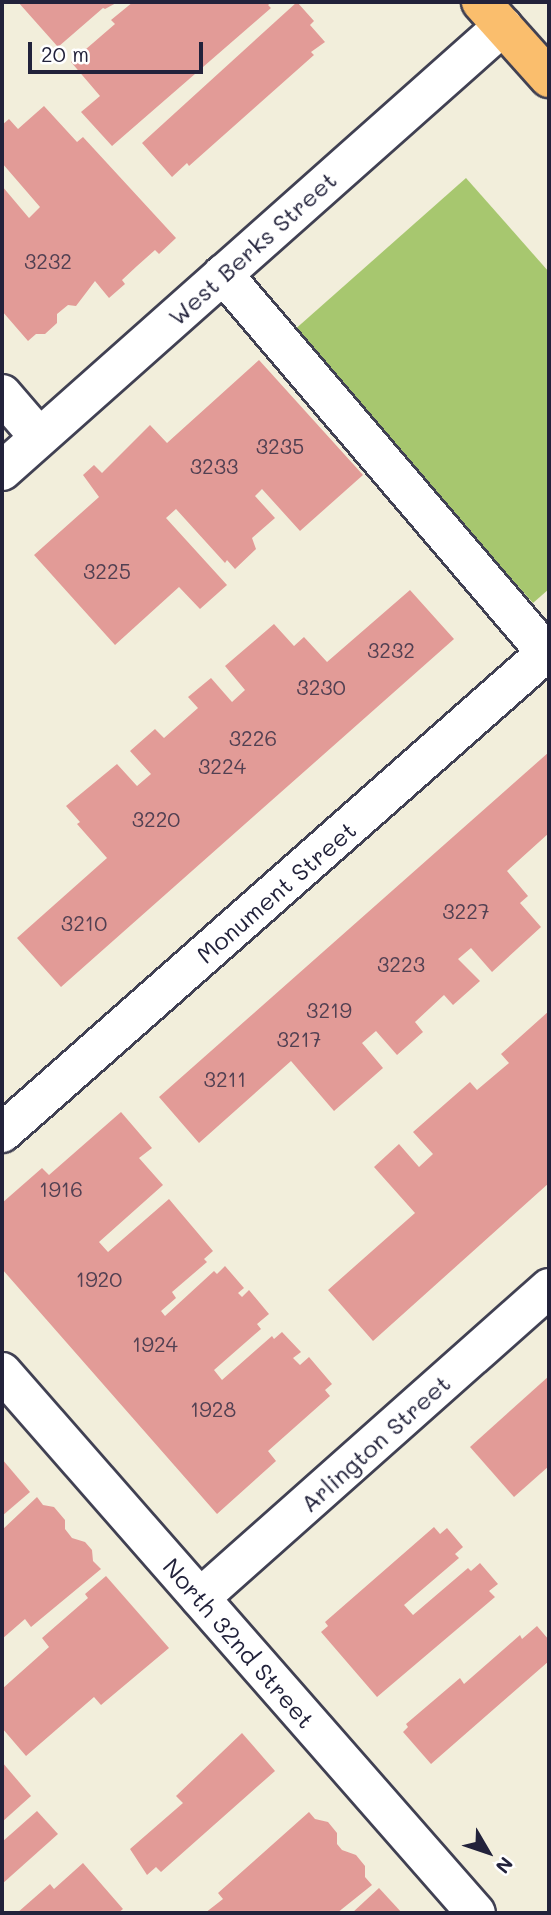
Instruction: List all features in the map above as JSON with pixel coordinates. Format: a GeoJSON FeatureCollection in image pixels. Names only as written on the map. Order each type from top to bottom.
{"type":"FeatureCollection","features":[{"type":"Feature","properties":{"kind":"main road"},"geometry":{"type":"LineString","coordinates":[[492,14],[549,78]]}},
{"type":"Feature","properties":{"kind":"street","name":"West Berks Street"},"geometry":{"type":"LineString","coordinates":[[2,471],[223,274],[492,14]]}},
{"type":"Feature","properties":{"kind":"street"},"geometry":{"type":"LineString","coordinates":[[223,274],[548,653]]}},
{"type":"Feature","properties":{"kind":"street"},"geometry":{"type":"LineString","coordinates":[[2,394],[40,437]]}},
{"type":"Feature","properties":{"kind":"street","name":"Monument Street"},"geometry":{"type":"LineString","coordinates":[[2,1133],[548,653]]}},
{"type":"Feature","properties":{"kind":"street","name":"Arlington Street"},"geometry":{"type":"LineString","coordinates":[[200,1598],[549,1288]]}},
{"type":"Feature","properties":{"kind":"street","name":"North 32nd Street"},"geometry":{"type":"LineString","coordinates":[[2,1372],[475,1913]]}},
{"type":"Feature","properties":{"kind":"green space"},"geometry":{"type":"Polygon","coordinates":[[[466,178],[549,272],[549,589],[533,603],[292,332],[466,178]]]}},
{"type":"Feature","properties":{"kind":"building"},"geometry":{"type":"Polygon","coordinates":[[[18,2],[118,2],[103,8],[58,47],[18,2]]]}},
{"type":"Feature","properties":{"kind":"building"},"geometry":{"type":"Polygon","coordinates":[[[133,2],[272,2],[268,5],[271,8],[112,146],[81,112],[100,96],[71,62],[115,24],[111,20],[133,2]]]}},
{"type":"Feature","properties":{"kind":"building"},"geometry":{"type":"Polygon","coordinates":[[[297,2],[314,21],[310,25],[325,42],[311,52],[314,55],[189,166],[187,163],[172,177],[142,143],[297,2]]]}},
{"type":"Feature","properties":{"kind":"building"},"geometry":{"type":"Polygon","coordinates":[[[44,106],[77,142],[83,137],[176,238],[159,254],[155,250],[137,266],[122,280],[125,284],[109,298],[95,281],[76,306],[68,305],[57,314],[57,323],[45,334],[36,334],[28,341],[2,311],[2,186],[29,218],[40,207],[2,163],[2,125],[9,119],[18,129],[44,106]]]}},
{"type":"Feature","properties":{"kind":"building"},"geometry":{"type":"Polygon","coordinates":[[[259,360],[363,475],[300,531],[262,489],[255,496],[275,518],[252,538],[256,549],[235,569],[227,560],[225,563],[176,509],[166,518],[227,585],[200,609],[179,587],[115,645],[34,555],[99,497],[83,475],[94,465],[102,473],[150,425],[167,443],[259,360]]]}},
{"type":"Feature","properties":{"kind":"building"},"geometry":{"type":"Polygon","coordinates":[[[410,590],[454,639],[61,987],[17,938],[107,858],[77,824],[80,822],[66,806],[117,764],[137,786],[151,774],[130,751],[155,729],[164,738],[198,708],[188,697],[211,678],[232,702],[245,690],[225,666],[274,624],[294,646],[304,637],[327,662],[410,590]]]}},
{"type":"Feature","properties":{"kind":"building"},"geometry":{"type":"Polygon","coordinates":[[[549,752],[549,833],[507,871],[528,896],[520,903],[541,927],[492,972],[471,948],[458,959],[480,981],[453,1005],[444,995],[415,1022],[423,1032],[397,1055],[376,1031],[362,1043],[383,1068],[334,1111],[291,1061],[199,1143],[159,1097],[549,752]]]}},
{"type":"Feature","properties":{"kind":"building"},"geometry":{"type":"Polygon","coordinates":[[[549,1011],[549,1183],[373,1341],[328,1290],[415,1213],[374,1167],[399,1144],[419,1167],[433,1154],[413,1132],[470,1082],[477,1090],[509,1063],[501,1054],[549,1011]]]}},
{"type":"Feature","properties":{"kind":"building"},"geometry":{"type":"Polygon","coordinates":[[[121,1112],[152,1148],[139,1158],[163,1185],[99,1242],[108,1252],[169,1199],[213,1251],[204,1259],[207,1262],[172,1292],[176,1298],[161,1311],[165,1316],[214,1271],[217,1274],[225,1266],[244,1288],[238,1293],[242,1297],[249,1290],[269,1314],[257,1324],[261,1329],[214,1370],[222,1380],[272,1336],[274,1339],[282,1332],[301,1352],[293,1358],[300,1365],[309,1357],[332,1384],[325,1390],[330,1396],[268,1451],[276,1461],[217,1514],[2,1269],[2,1203],[42,1168],[49,1175],[121,1112]]]}},
{"type":"Feature","properties":{"kind":"building"},"geometry":{"type":"Polygon","coordinates":[[[549,1376],[549,1466],[514,1497],[470,1447],[549,1376]]]}},
{"type":"Feature","properties":{"kind":"building"},"geometry":{"type":"Polygon","coordinates":[[[2,1459],[30,1492],[2,1516],[2,1459]]]}},
{"type":"Feature","properties":{"kind":"building"},"geometry":{"type":"Polygon","coordinates":[[[37,1497],[43,1505],[54,1507],[65,1520],[65,1529],[72,1538],[85,1542],[92,1550],[93,1561],[101,1569],[31,1627],[25,1619],[2,1639],[2,1530],[37,1497]]]}},
{"type":"Feature","properties":{"kind":"building"},"geometry":{"type":"Polygon","coordinates":[[[434,1527],[440,1534],[447,1528],[463,1547],[455,1554],[459,1558],[404,1605],[413,1615],[468,1568],[471,1571],[480,1563],[498,1584],[489,1591],[495,1597],[377,1697],[321,1632],[328,1626],[325,1622],[434,1527]]]}},
{"type":"Feature","properties":{"kind":"building"},"geometry":{"type":"Polygon","coordinates":[[[106,1576],[169,1648],[101,1705],[94,1697],[26,1756],[2,1728],[2,1689],[49,1647],[42,1638],[88,1598],[85,1594],[106,1576]]]}},
{"type":"Feature","properties":{"kind":"building"},"geometry":{"type":"Polygon","coordinates":[[[537,1626],[549,1640],[549,1661],[431,1764],[403,1732],[408,1727],[406,1724],[460,1678],[464,1684],[520,1635],[522,1639],[537,1626]]]}},
{"type":"Feature","properties":{"kind":"building"},"geometry":{"type":"Polygon","coordinates":[[[242,1733],[275,1771],[161,1872],[156,1867],[147,1875],[130,1849],[183,1803],[176,1796],[242,1733]]]}},
{"type":"Feature","properties":{"kind":"building"},"geometry":{"type":"Polygon","coordinates":[[[2,1762],[31,1796],[2,1822],[2,1762]]]}},
{"type":"Feature","properties":{"kind":"building"},"geometry":{"type":"Polygon","coordinates":[[[37,1811],[58,1834],[2,1884],[2,1842],[37,1811]]]}},
{"type":"Feature","properties":{"kind":"building"},"geometry":{"type":"Polygon","coordinates":[[[309,1812],[315,1819],[328,1822],[337,1833],[337,1844],[342,1850],[356,1855],[365,1866],[365,1877],[372,1885],[337,1913],[205,1913],[223,1899],[218,1893],[309,1812]]]}},
{"type":"Feature","properties":{"kind":"building"},"geometry":{"type":"Polygon","coordinates":[[[83,1863],[123,1909],[118,1913],[17,1913],[50,1884],[54,1889],[83,1863]]]}},
{"type":"Feature","properties":{"kind":"building"},"geometry":{"type":"Polygon","coordinates":[[[379,1888],[402,1913],[352,1913],[379,1888]]]}}]}
